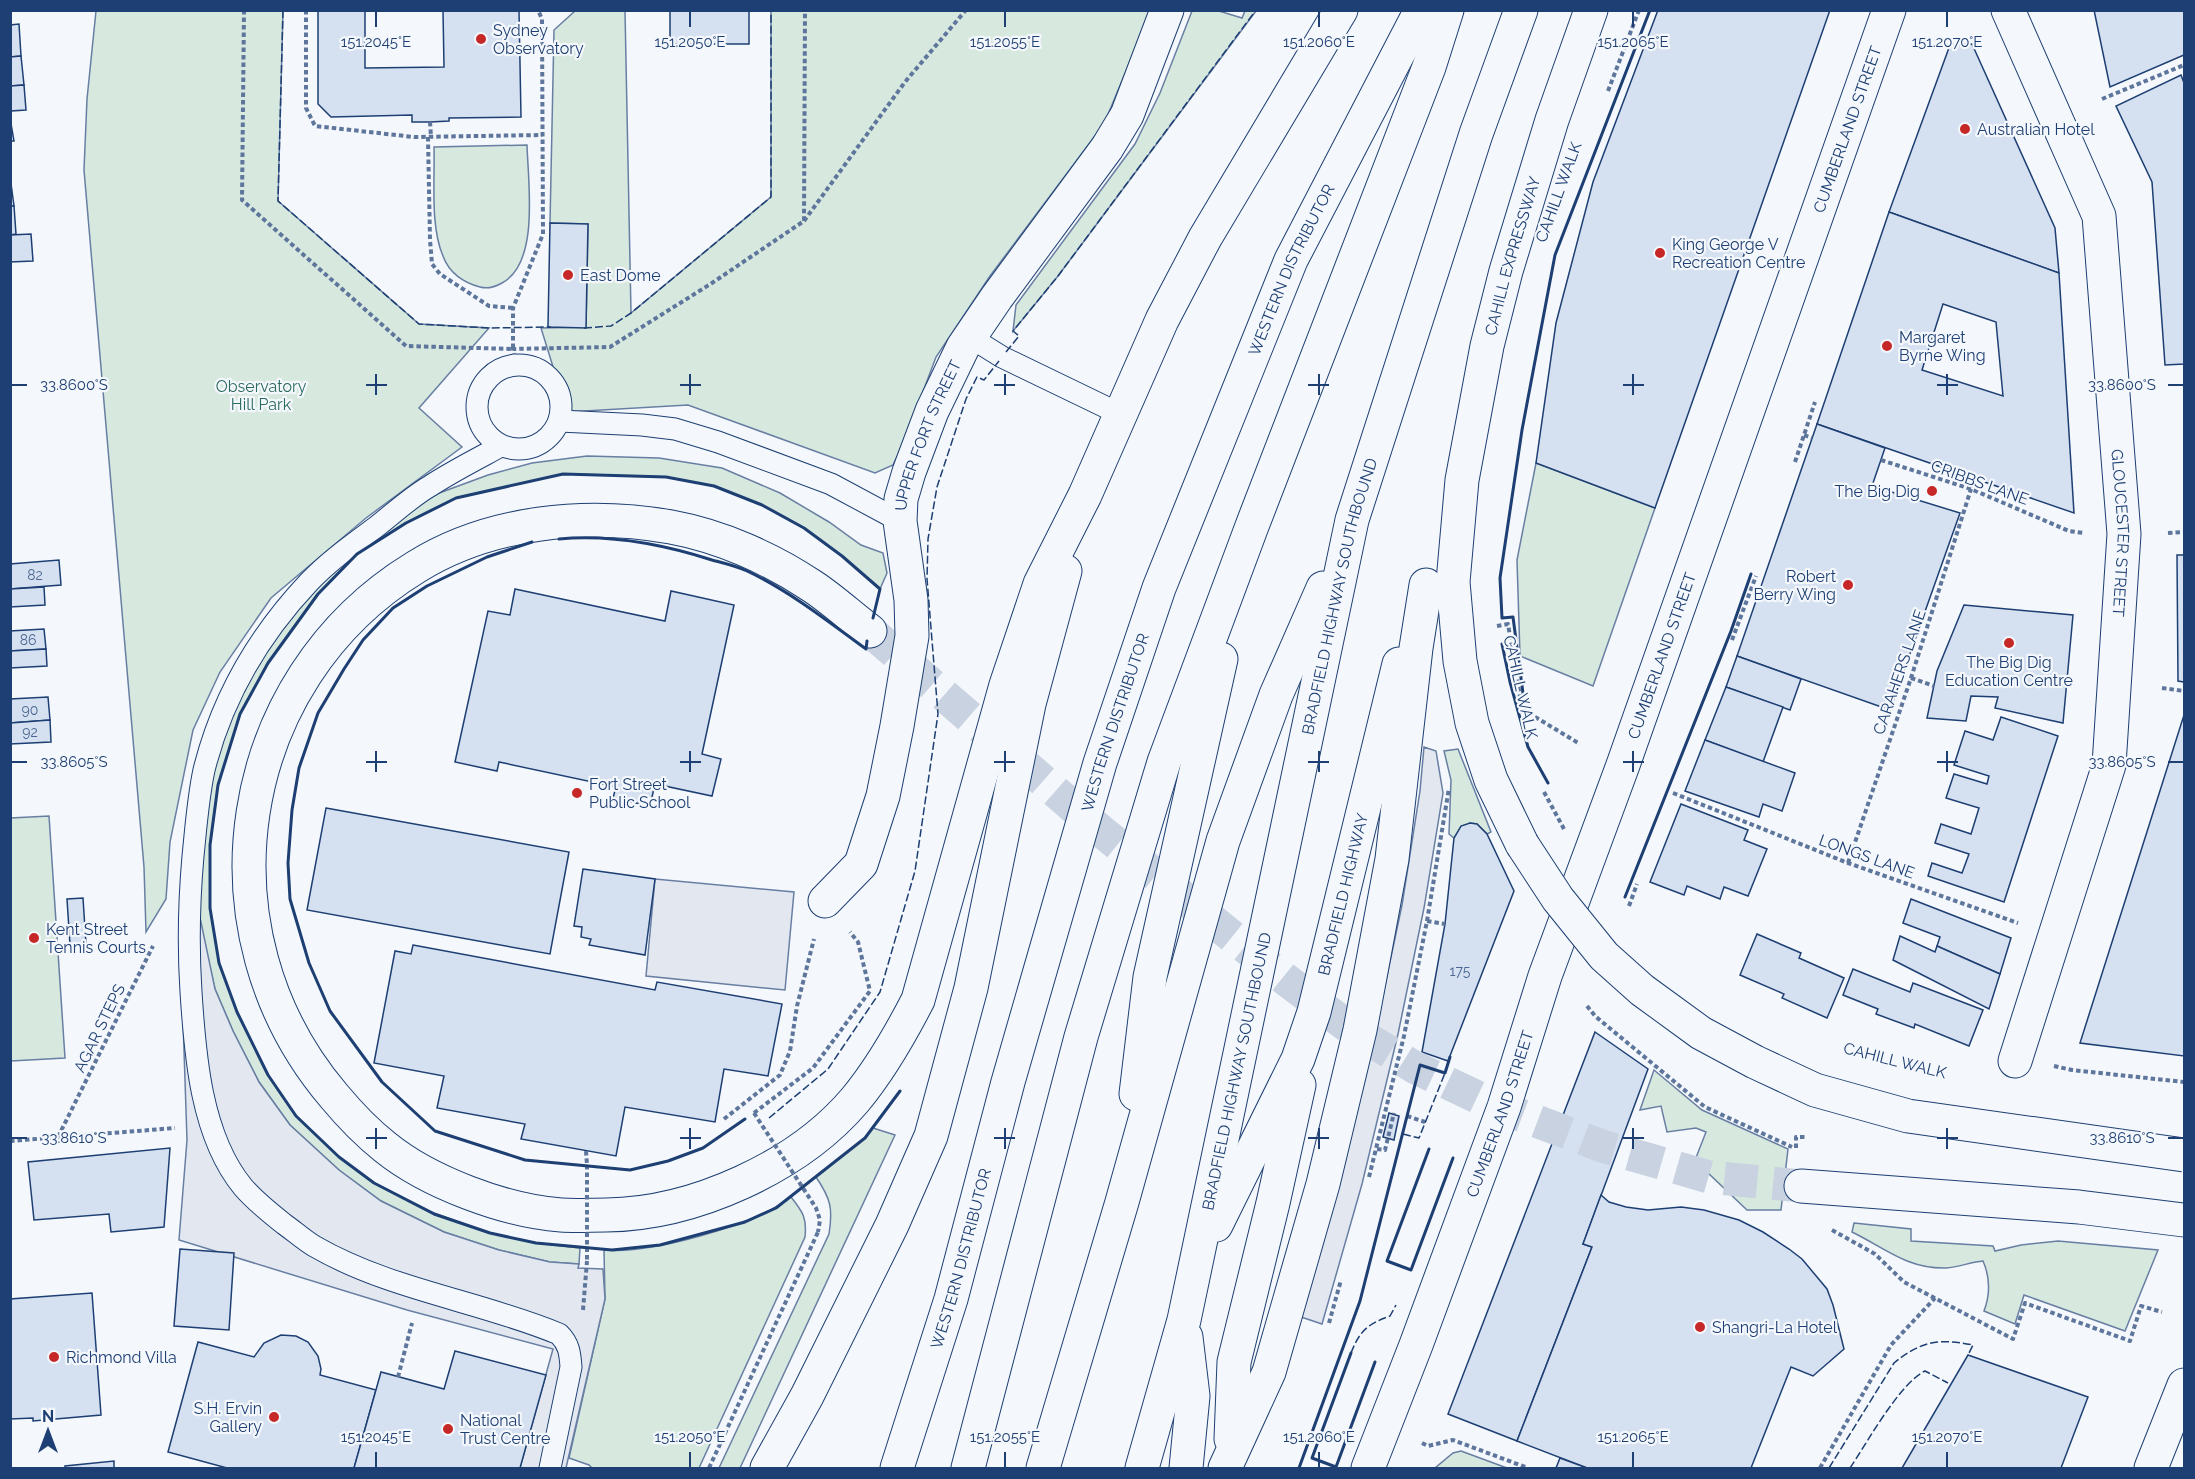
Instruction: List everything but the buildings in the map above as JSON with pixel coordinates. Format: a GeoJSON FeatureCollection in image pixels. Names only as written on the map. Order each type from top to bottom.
{"type":"FeatureCollection","features":[{"type":"Feature","properties":{"kind":"main road","name":"UPPER FORT STREET"},"geometry":{"type":"LineString","coordinates":[[825,901],[861,864],[883,796],[912,636],[911,600],[900,520],[901,500],[932,411],[969,337],[1107,148],[1127,115],[1167,10]]}},
{"type":"Feature","properties":{"kind":"main road"},"geometry":{"type":"LineString","coordinates":[[870,630],[814,587],[758,555],[719,540],[672,527],[620,521],[573,520],[531,526],[472,540],[415,567],[356,613],[318,655],[278,724],[261,767],[249,832],[248,864],[249,896],[256,939],[268,984],[285,1024],[325,1085],[353,1119],[388,1149],[425,1173],[472,1194],[516,1208],[560,1215],[614,1215],[665,1208],[722,1192],[770,1168],[816,1137],[854,1101],[896,1042],[918,1000],[1006,685],[1040,584],[1085,495],[1162,320],[1205,238],[1341,10]]}},
{"type":"Feature","properties":{"kind":"main road","name":"WESTERN DISTRIBUTOR"},"geometry":{"type":"LineString","coordinates":[[897,1468],[951,1299],[1008,1082],[1100,763],[1159,588],[1291,260],[1421,10]]}},
{"type":"Feature","properties":{"kind":"main road"},"geometry":{"type":"LineString","coordinates":[[968,1468],[1081,1037],[1164,762],[1252,526],[1425,78],[1447,10]]}},
{"type":"Feature","properties":{"kind":"main road","name":"BRADFIELD HIGHWAY SOUTHBOUND"},"geometry":{"type":"LineString","coordinates":[[1195,1269],[1352,520],[1476,134],[1521,10]]}},
{"type":"Feature","properties":{"kind":"main road","name":"CAHILL EXPRESSWAY"},"geometry":{"type":"LineString","coordinates":[[1591,10],[1552,120],[1503,282],[1487,346],[1462,480],[1459,508],[1453,582],[1460,661],[1472,723],[1491,780],[1522,844],[1558,899],[1604,956],[1642,990],[1701,1033],[1755,1062],[1815,1090],[1908,1116],[2184,1155]]}},
{"type":"Feature","properties":{"kind":"main road","name":"CUMBERLAND STREET"},"geometry":{"type":"LineString","coordinates":[[1368,1468],[1504,1107],[1545,976],[1627,754],[1889,10]]}},
{"type":"Feature","properties":{"kind":"main road","name":"GLOUCESTER STREET"},"geometry":{"type":"LineString","coordinates":[[2008,10],[2099,216],[2124,534],[2109,765],[2014,1061]]}},
{"type":"Feature","properties":{"kind":"main road"},"geometry":{"type":"LineString","coordinates":[[767,1468],[807,1396],[892,1225],[931,1136],[971,988],[1029,704],[1085,495]]}},
{"type":"Feature","properties":{"kind":"main road","name":"BRADFIELD HIGHWAY"},"geometry":{"type":"LineString","coordinates":[[1195,1269],[1298,1059],[1314,1012],[1404,643],[1459,508]]}},
{"type":"Feature","properties":{"kind":"main road"},"geometry":{"type":"LineString","coordinates":[[1043,1468],[1122,1202],[1223,841],[1276,695],[1352,520]]}},
{"type":"Feature","properties":{"kind":"main road"},"geometry":{"type":"LineString","coordinates":[[1122,1202],[1150,977],[1252,526]]}},
{"type":"Feature","properties":{"kind":"main road"},"geometry":{"type":"LineString","coordinates":[[1228,1464],[1269,1372],[1323,1184],[1360,1030],[1392,860],[1416,648],[1426,585]]}},
{"type":"Feature","properties":{"kind":"main road"},"geometry":{"type":"LineString","coordinates":[[1228,1464],[1234,1362],[1273,1203],[1314,1012]]}},
{"type":"Feature","properties":{"kind":"main road"},"geometry":{"type":"LineString","coordinates":[[1801,1186],[2079,1207],[2184,1220]]}},
{"type":"Feature","properties":{"kind":"main road"},"geometry":{"type":"LineString","coordinates":[[1142,1468],[1184,1320],[1195,1269]]}},
{"type":"Feature","properties":{"kind":"main road"},"geometry":{"type":"LineString","coordinates":[[1184,1320],[1193,1396],[1186,1468]]}},
{"type":"Feature","properties":{"kind":"main road"},"geometry":{"type":"LineString","coordinates":[[2151,1468],[2184,1385]]}},
{"type":"Feature","properties":{"kind":"main road"},"geometry":{"type":"LineString","coordinates":[[777,1468],[807,1396]]}},
{"type":"Feature","properties":{"kind":"lane"},"geometry":{"type":"LineString","coordinates":[[969,337],[1002,357],[1120,414]]}},
{"type":"Feature","properties":{"kind":"lane"},"geometry":{"type":"LineString","coordinates":[[515,357],[545,373],[555,383],[562,406],[560,421],[553,434],[542,444],[523,450],[501,446],[484,432],[477,419],[476,402],[481,389],[489,377],[515,357]]}},
{"type":"Feature","properties":{"kind":"lane"},"geometry":{"type":"LineString","coordinates":[[560,421],[675,429],[831,484],[900,520]]}},
{"type":"Feature","properties":{"kind":"lane"},"geometry":{"type":"LineString","coordinates":[[501,446],[428,487],[343,551],[310,581],[273,624],[246,665],[215,731],[204,771],[197,811],[190,891],[188,955],[199,1070],[210,1125],[222,1158],[244,1188],[271,1214],[313,1245],[353,1265],[559,1334],[567,1342],[571,1367],[550,1468]]}},
{"type":"Feature","properties":{"kind":"path"},"geometry":{"type":"LineString","coordinates":[[244,10],[242,200],[406,346],[515,357],[610,346],[804,221],[905,82],[966,10]]}},
{"type":"Feature","properties":{"kind":"path"},"geometry":{"type":"LineString","coordinates":[[306,10],[306,108],[315,126],[429,137],[542,135]]}},
{"type":"Feature","properties":{"kind":"path"},"geometry":{"type":"LineString","coordinates":[[515,357],[513,308],[543,234],[542,19],[538,10]]}},
{"type":"Feature","properties":{"kind":"path"},"geometry":{"type":"LineString","coordinates":[[804,221],[805,10]]}},
{"type":"Feature","properties":{"kind":"path"},"geometry":{"type":"LineString","coordinates":[[1606,99],[1639,10]]}},
{"type":"Feature","properties":{"kind":"path"},"geometry":{"type":"LineString","coordinates":[[2103,99],[2184,65]]}},
{"type":"Feature","properties":{"kind":"path"},"geometry":{"type":"LineString","coordinates":[[430,122],[432,264],[440,274],[489,306],[513,308]]}},
{"type":"Feature","properties":{"kind":"path"},"geometry":{"type":"LineString","coordinates":[[1795,462],[1815,402]]}},
{"type":"Feature","properties":{"kind":"path"},"geometry":{"type":"LineString","coordinates":[[1804,435],[1812,438]]}},
{"type":"Feature","properties":{"kind":"path","name":"CRIBBS LANE"},"geometry":{"type":"LineString","coordinates":[[1881,460],[1971,489],[2069,531],[2085,533]]}},
{"type":"Feature","properties":{"kind":"path","name":"CARAHERS LANE"},"geometry":{"type":"LineString","coordinates":[[1848,862],[1911,678],[1971,489]]}},
{"type":"Feature","properties":{"kind":"path"},"geometry":{"type":"LineString","coordinates":[[2168,533],[2184,532]]}},
{"type":"Feature","properties":{"kind":"path"},"geometry":{"type":"LineString","coordinates":[[1732,640],[1756,576]]}},
{"type":"Feature","properties":{"kind":"path","name":"CAHILL WALK"},"geometry":{"type":"LineString","coordinates":[[1497,637],[1495,626],[1508,624],[1522,709],[1580,744]]}},
{"type":"Feature","properties":{"kind":"path"},"geometry":{"type":"LineString","coordinates":[[1911,678],[1934,686]]}},
{"type":"Feature","properties":{"kind":"path"},"geometry":{"type":"LineString","coordinates":[[2162,688],[2184,691]]}},
{"type":"Feature","properties":{"kind":"path"},"geometry":{"type":"LineString","coordinates":[[1539,783],[1565,831]]}},
{"type":"Feature","properties":{"kind":"path","name":"LONGS LANE"},"geometry":{"type":"LineString","coordinates":[[1673,793],[1848,862],[2054,936]]}},
{"type":"Feature","properties":{"kind":"path"},"geometry":{"type":"LineString","coordinates":[[1629,906],[1637,884]]}},
{"type":"Feature","properties":{"kind":"path","name":"AGAR STEPS"},"geometry":{"type":"LineString","coordinates":[[58,1137],[167,918],[190,891]]}},
{"type":"Feature","properties":{"kind":"path"},"geometry":{"type":"LineString","coordinates":[[709,1468],[818,1232],[820,1220],[816,1208],[754,1113],[813,1068],[870,991],[858,942],[825,901]]}},
{"type":"Feature","properties":{"kind":"path"},"geometry":{"type":"LineString","coordinates":[[724,1119],[780,1075],[790,1051],[797,1006],[825,901]]}},
{"type":"Feature","properties":{"kind":"path"},"geometry":{"type":"LineString","coordinates":[[1427,921],[1444,924]]}},
{"type":"Feature","properties":{"kind":"path"},"geometry":{"type":"LineString","coordinates":[[1587,1006],[1595,1016],[1705,1107],[1796,1149],[1796,1137],[1807,1137]]}},
{"type":"Feature","properties":{"kind":"path"},"geometry":{"type":"LineString","coordinates":[[2072,1070],[2184,1082]]}},
{"type":"Feature","properties":{"kind":"path"},"geometry":{"type":"LineString","coordinates":[[1377,1149],[1385,1150],[1394,1113]]}},
{"type":"Feature","properties":{"kind":"path"},"geometry":{"type":"LineString","coordinates":[[1407,1116],[1425,1122]]}},
{"type":"Feature","properties":{"kind":"path"},"geometry":{"type":"LineString","coordinates":[[10,1141],[175,1128]]}},
{"type":"Feature","properties":{"kind":"path"},"geometry":{"type":"LineString","coordinates":[[567,1342],[582,1320],[587,1261],[586,1151]]}},
{"type":"Feature","properties":{"kind":"path"},"geometry":{"type":"LineString","coordinates":[[1830,1229],[1875,1254],[1904,1282],[2013,1339],[2025,1303],[2130,1341],[2141,1306],[2162,1312]]}},
{"type":"Feature","properties":{"kind":"path"},"geometry":{"type":"LineString","coordinates":[[398,1377],[422,1289]]}},
{"type":"Feature","properties":{"kind":"path"},"geometry":{"type":"LineString","coordinates":[[1820,1468],[1891,1345],[1935,1298]]}},
{"type":"Feature","properties":{"kind":"path"},"geometry":{"type":"LineString","coordinates":[[1419,1443],[1428,1446],[1453,1440],[1528,1468]]}},
{"type":"Feature","properties":{"kind":"green space","name":"Observatory Hill Park"},"geometry":{"type":"Polygon","coordinates":[[[96,11],[283,11],[278,201],[419,324],[489,328],[419,408],[462,447],[366,518],[271,598],[220,672],[193,730],[170,842],[166,899],[146,932],[144,867],[84,170],[87,99],[96,11]]]}},
{"type":"Feature","properties":{"kind":"green space"},"geometry":{"type":"Polygon","coordinates":[[[575,11],[625,11],[631,313],[771,197],[771,11],[1151,11],[1104,124],[990,276],[936,357],[893,465],[875,473],[688,405],[567,412],[541,328],[586,327],[588,224],[550,223],[554,30],[575,11]]]}},
{"type":"Feature","properties":{"kind":"green space"},"geometry":{"type":"Polygon","coordinates":[[[1192,11],[1219,11],[1242,18],[1245,11],[1256,11],[1058,276],[1013,331],[1016,305],[1135,144],[1160,93],[1192,11]]]}},
{"type":"Feature","properties":{"kind":"green space"},"geometry":{"type":"Polygon","coordinates":[[[527,145],[530,200],[527,240],[522,258],[514,273],[502,283],[488,288],[474,285],[453,272],[439,244],[434,203],[434,147],[527,145]]]}},
{"type":"Feature","properties":{"kind":"green space"},"geometry":{"type":"Polygon","coordinates":[[[587,456],[659,458],[722,468],[780,493],[829,522],[861,545],[883,553],[887,573],[880,589],[842,556],[804,528],[762,505],[714,486],[666,477],[563,474],[456,498],[406,523],[357,554],[318,594],[268,663],[240,714],[218,785],[210,845],[210,908],[219,963],[237,1012],[268,1075],[296,1116],[339,1157],[374,1183],[434,1213],[490,1233],[536,1243],[580,1248],[579,1264],[550,1262],[499,1250],[444,1232],[381,1201],[339,1170],[290,1125],[259,1082],[215,989],[203,939],[198,908],[197,878],[221,722],[294,594],[423,499],[488,475],[532,463],[587,456]]]}},
{"type":"Feature","properties":{"kind":"green space"},"geometry":{"type":"Polygon","coordinates":[[[1536,463],[1655,508],[1593,686],[1520,656],[1517,560],[1536,463]]]}},
{"type":"Feature","properties":{"kind":"green space"},"geometry":{"type":"Polygon","coordinates":[[[1458,749],[1491,832],[1487,834],[1477,824],[1470,823],[1454,838],[1449,834],[1451,780],[1444,751],[1458,749]]]}},
{"type":"Feature","properties":{"kind":"green space","name":"Kent Street Tennis Courts"},"geometry":{"type":"Polygon","coordinates":[[[49,816],[65,1058],[11,1061],[11,818],[49,816]]]}},
{"type":"Feature","properties":{"kind":"green space"},"geometry":{"type":"Polygon","coordinates":[[[1654,1070],[1702,1110],[1788,1149],[1781,1210],[1747,1210],[1708,1173],[1692,1168],[1706,1132],[1696,1128],[1667,1132],[1661,1106],[1640,1110],[1654,1070]]]}},
{"type":"Feature","properties":{"kind":"green space"},"geometry":{"type":"Polygon","coordinates":[[[873,1128],[895,1135],[740,1468],[719,1468],[829,1234],[830,1204],[816,1177],[865,1138],[873,1128]]]}},
{"type":"Feature","properties":{"kind":"green space"},"geometry":{"type":"Polygon","coordinates":[[[791,1197],[803,1216],[805,1237],[699,1468],[592,1468],[569,1458],[605,1299],[604,1250],[648,1247],[701,1236],[752,1218],[791,1197]]]}},
{"type":"Feature","properties":{"kind":"green space"},"geometry":{"type":"Polygon","coordinates":[[[1854,1223],[1911,1229],[1911,1241],[1993,1246],[1995,1251],[2021,1245],[2058,1241],[2158,1250],[2125,1331],[2024,1295],[2015,1324],[1984,1311],[1988,1286],[1983,1261],[1946,1268],[1920,1265],[1897,1256],[1852,1232],[1854,1223]]]}},
{"type":"Feature","properties":{"kind":"green space"},"geometry":{"type":"Polygon","coordinates":[[[1461,1451],[1507,1468],[1435,1468],[1453,1453],[1461,1451]]]}},
{"type":"Feature","properties":{"kind":"shaded area"},"geometry":{"type":"Polygon","coordinates":[[[1424,747],[1436,751],[1443,793],[1424,908],[1398,1034],[1362,1184],[1322,1324],[1301,1317],[1375,1033],[1402,905],[1420,791],[1424,747]]]}},
{"type":"Feature","properties":{"kind":"shaded area"},"geometry":{"type":"Polygon","coordinates":[[[655,879],[794,892],[785,990],[646,976],[655,879]]]}},
{"type":"Feature","properties":{"kind":"shaded area"},"geometry":{"type":"Polygon","coordinates":[[[198,908],[215,989],[259,1082],[290,1125],[339,1170],[381,1201],[444,1232],[499,1250],[550,1262],[579,1264],[578,1268],[603,1269],[605,1299],[566,1468],[520,1468],[553,1349],[407,1310],[179,1240],[187,1140],[181,960],[198,908]]]}},
{"type":"Feature","properties":{"kind":"tunnel"},"geometry":{"type":"LineString","coordinates":[[870,631],[1101,831],[1285,979],[1350,1028],[1414,1067],[1494,1105],[1602,1146],[1709,1177],[1801,1186]]}},
{"type":"Feature","properties":{"kind":"fence"},"geometry":{"type":"LineString","coordinates":[[283,10],[278,201],[419,324],[489,328],[551,327]]}},
{"type":"Feature","properties":{"kind":"fence"},"geometry":{"type":"LineString","coordinates":[[584,328],[611,326],[631,313],[771,197],[771,10]]}},
{"type":"Feature","properties":{"kind":"fence"},"geometry":{"type":"LineString","coordinates":[[1006,352],[1019,336],[1013,331],[1058,276],[1256,10]]}},
{"type":"Feature","properties":{"kind":"fence"},"geometry":{"type":"LineString","coordinates":[[769,1118],[828,1069],[880,992],[915,871],[938,714],[927,579],[928,539],[937,487],[966,399],[977,377],[984,380],[999,361]]}},
{"type":"Feature","properties":{"kind":"fence"},"geometry":{"type":"LineString","coordinates":[[1403,1134],[1419,1138],[1445,1073]]}},
{"type":"Feature","properties":{"kind":"fence"},"geometry":{"type":"LineString","coordinates":[[1351,1353],[1361,1333],[1376,1322],[1390,1316],[1396,1305]]}},
{"type":"Feature","properties":{"kind":"fence"},"geometry":{"type":"LineString","coordinates":[[1829,1468],[1894,1363],[1913,1350],[1940,1342],[1973,1345],[1968,1355]]}},
{"type":"Feature","properties":{"kind":"fence"},"geometry":{"type":"LineString","coordinates":[[1850,1468],[1894,1401],[1915,1378],[1925,1371],[1948,1383]]}},
{"type":"Feature","properties":{"kind":"wall"},"geometry":{"type":"LineString","coordinates":[[1524,701],[1513,617],[1502,618],[1500,578],[1522,430],[1555,255],[1650,10]]}},
{"type":"Feature","properties":{"kind":"wall"},"geometry":{"type":"LineString","coordinates":[[873,618],[880,589],[842,556],[804,528],[762,505],[714,486],[666,477],[563,474],[456,498],[406,523],[357,554],[318,594],[268,663],[240,714],[218,785],[210,845],[210,908],[219,963],[237,1012],[268,1075],[296,1116],[339,1157],[374,1183],[434,1214],[490,1233],[536,1243],[612,1250],[660,1245],[745,1222],[776,1208],[865,1138],[900,1091]]}},
{"type":"Feature","properties":{"kind":"wall"},"geometry":{"type":"LineString","coordinates":[[559,539],[617,539],[674,549],[734,566],[793,597],[866,649],[867,641]]}},
{"type":"Feature","properties":{"kind":"wall"},"geometry":{"type":"LineString","coordinates":[[532,542],[487,557],[427,586],[393,608],[363,640],[318,713],[299,768],[292,810],[288,863],[290,899],[309,963],[330,1011],[382,1082],[435,1131],[525,1160],[630,1170],[668,1161],[703,1148],[745,1119]]}},
{"type":"Feature","properties":{"kind":"wall"},"geometry":{"type":"LineString","coordinates":[[1625,897],[1731,631],[1751,574]]}},
{"type":"Feature","properties":{"kind":"wall"},"geometry":{"type":"LineString","coordinates":[[1502,644],[1528,747],[1548,783]]}},
{"type":"Feature","properties":{"kind":"wall"},"geometry":{"type":"LineString","coordinates":[[1299,1468],[1360,1301],[1420,1065],[1445,1073],[1450,1057]]}},
{"type":"Feature","properties":{"kind":"wall"},"geometry":{"type":"LineString","coordinates":[[1429,1149],[1387,1261],[1411,1270],[1453,1158]]}},
{"type":"Feature","properties":{"kind":"wall"},"geometry":{"type":"LineString","coordinates":[[1351,1353],[1312,1458],[1336,1467],[1375,1362]]}},
{"type":"Feature","properties":{"kind":"place","name":"Sydney Observatory"},"geometry":{"type":"Point","coordinates":[481,39]}},
{"type":"Feature","properties":{"kind":"place","name":"Australian Hotel"},"geometry":{"type":"Point","coordinates":[1965,129]}},
{"type":"Feature","properties":{"kind":"place","name":"King George V Recreation Centre"},"geometry":{"type":"Point","coordinates":[1660,253]}},
{"type":"Feature","properties":{"kind":"place","name":"East Dome"},"geometry":{"type":"Point","coordinates":[568,275]}},
{"type":"Feature","properties":{"kind":"place","name":"Margaret Byrne Wing"},"geometry":{"type":"Point","coordinates":[1887,346]}},
{"type":"Feature","properties":{"kind":"place","name":"The Big Dig"},"geometry":{"type":"Point","coordinates":[1932,491]}},
{"type":"Feature","properties":{"kind":"place","name":"Robert Berry Wing"},"geometry":{"type":"Point","coordinates":[1848,585]}},
{"type":"Feature","properties":{"kind":"place","name":"The Big Dig Education Centre"},"geometry":{"type":"Point","coordinates":[2009,643]}},
{"type":"Feature","properties":{"kind":"place","name":"Fort Street Public School"},"geometry":{"type":"Point","coordinates":[577,793]}},
{"type":"Feature","properties":{"kind":"place","name":"Kent Street Tennis Courts"},"geometry":{"type":"Point","coordinates":[34,938]}},
{"type":"Feature","properties":{"kind":"place","name":"Shangri-La Hotel"},"geometry":{"type":"Point","coordinates":[1700,1327]}},
{"type":"Feature","properties":{"kind":"place","name":"Richmond Villa"},"geometry":{"type":"Point","coordinates":[54,1357]}},
{"type":"Feature","properties":{"kind":"place","name":"S.H. Ervin Gallery"},"geometry":{"type":"Point","coordinates":[274,1417]}},
{"type":"Feature","properties":{"kind":"place","name":"National Trust Centre"},"geometry":{"type":"Point","coordinates":[448,1429]}}]}
